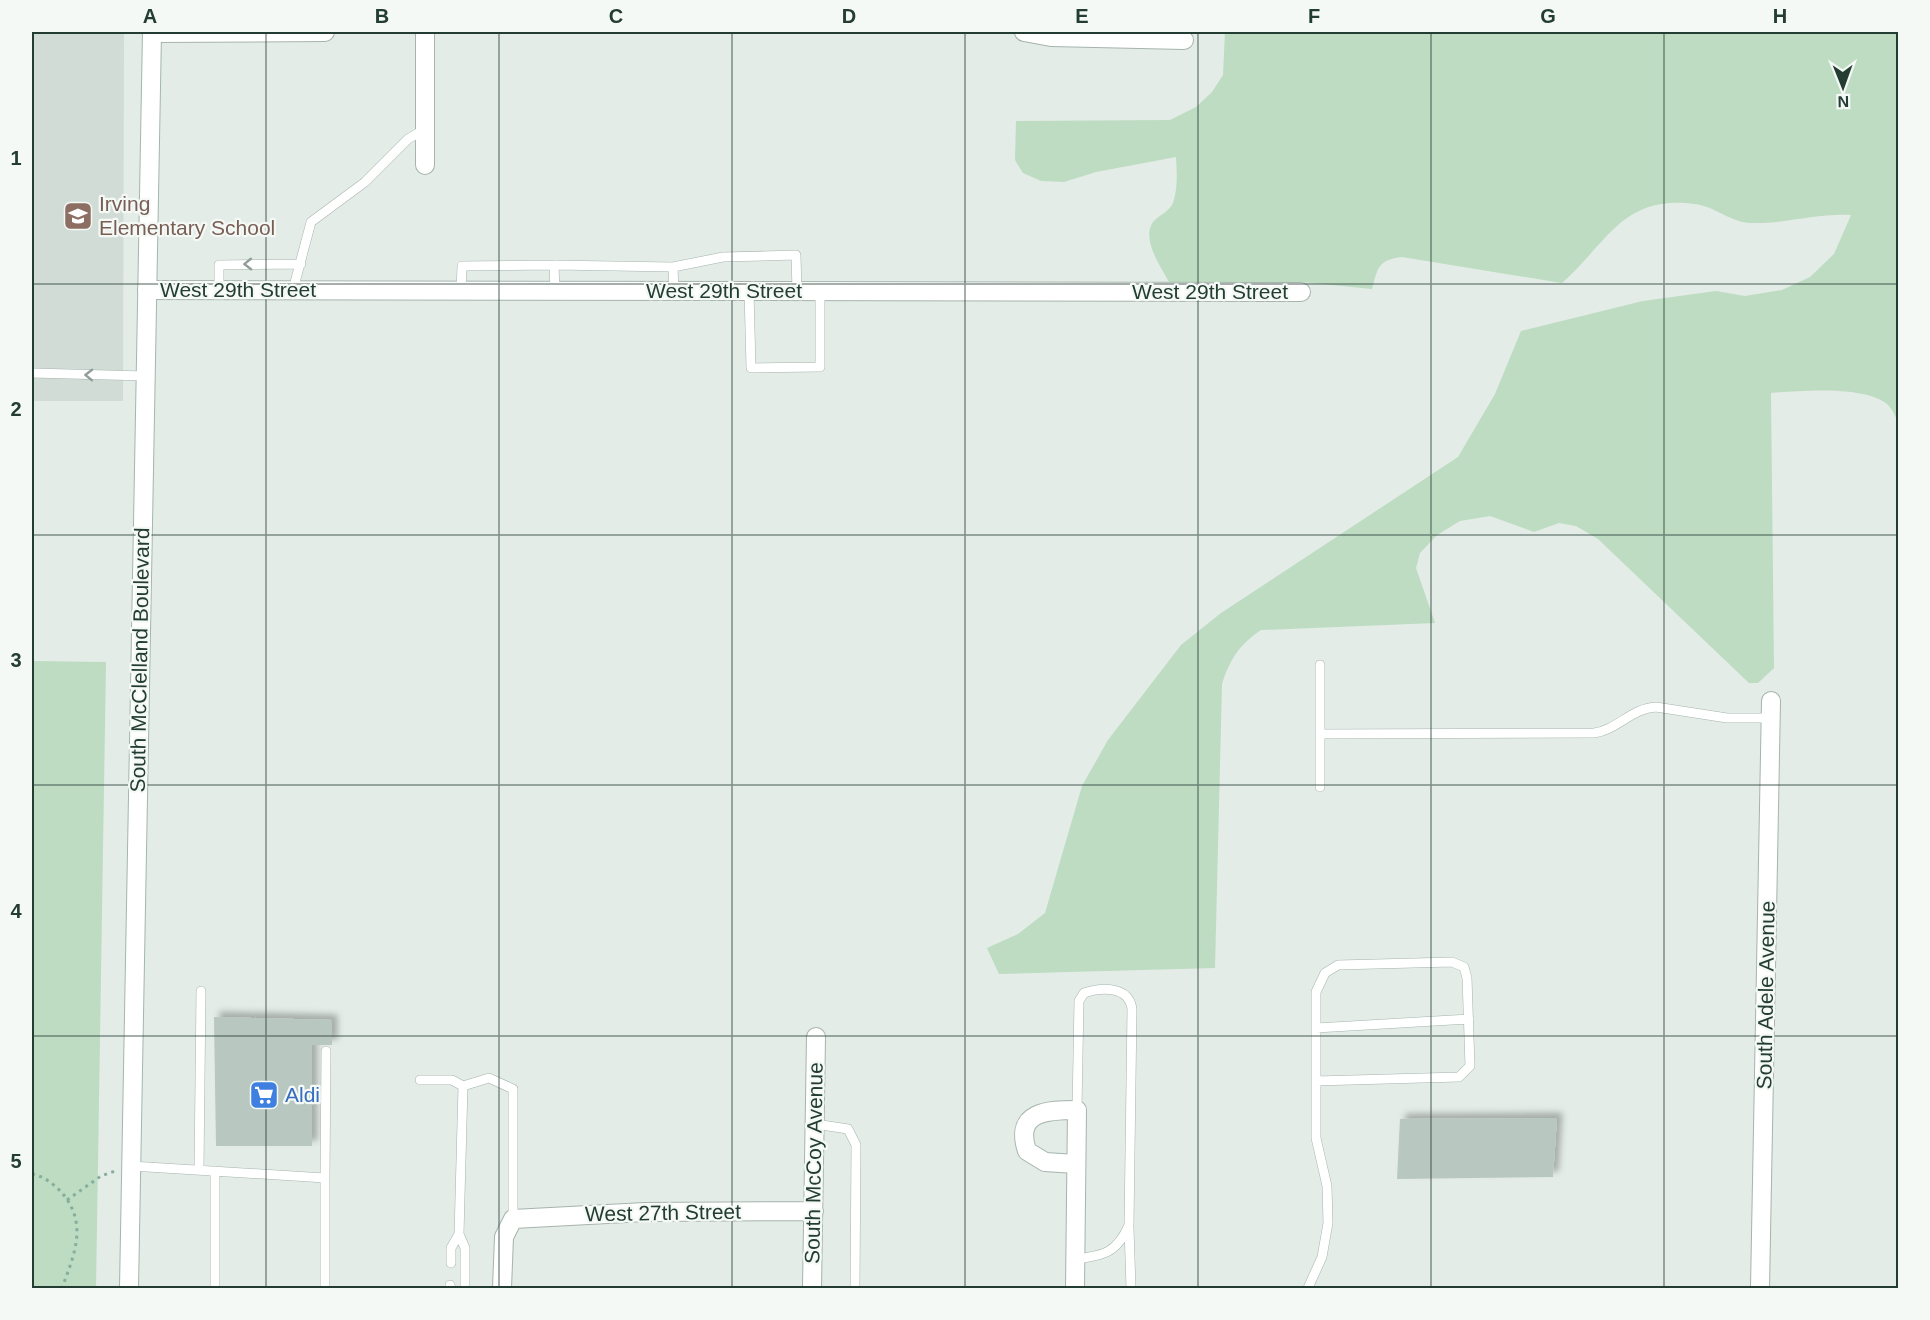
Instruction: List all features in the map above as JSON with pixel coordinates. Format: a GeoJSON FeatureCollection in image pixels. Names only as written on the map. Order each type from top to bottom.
{"type":"FeatureCollection","features":[{"type":"Feature","properties":{"kind":"street"},"geometry":{"type":"LineString","coordinates":[[152,32],[325,32]]}},
{"type":"Feature","properties":{"kind":"street","name":"South McClelland Boulevard"},"geometry":{"type":"LineString","coordinates":[[129,1288],[152,32]]}},
{"type":"Feature","properties":{"kind":"street"},"geometry":{"type":"LineString","coordinates":[[425,32],[425,165]]}},
{"type":"Feature","properties":{"kind":"street"},"geometry":{"type":"LineString","coordinates":[[1024,32],[1051,37],[1184,40]]}},
{"type":"Feature","properties":{"kind":"street","name":"West 29th Street"},"geometry":{"type":"LineString","coordinates":[[147,290],[1301,292]]}},
{"type":"Feature","properties":{"kind":"street","name":"South Adele Avenue"},"geometry":{"type":"LineString","coordinates":[[1760,1288],[1771,709]]}},
{"type":"Feature","properties":{"kind":"street","name":"South McCoy Avenue"},"geometry":{"type":"LineString","coordinates":[[812,1288],[816,1036]]}},
{"type":"Feature","properties":{"kind":"street"},"geometry":{"type":"LineString","coordinates":[[1075,1288],[1077,1110],[1040,1113],[1028,1121],[1024,1142],[1027,1151],[1045,1161],[1076,1164]]}},
{"type":"Feature","properties":{"kind":"street","name":"West 27th Street"},"geometry":{"type":"LineString","coordinates":[[513,1219],[645,1212],[814,1211]]}},
{"type":"Feature","properties":{"kind":"street"},"geometry":{"type":"LineString","coordinates":[[502,1288],[504,1237],[513,1219]]}},
{"type":"Feature","properties":{"kind":"lane"},"geometry":{"type":"LineString","coordinates":[[293,290],[311,222],[364,182],[408,139],[425,129]]}},
{"type":"Feature","properties":{"kind":"lane"},"geometry":{"type":"LineString","coordinates":[[461,291],[462,266],[673,267],[723,257],[796,255],[796,291]]}},
{"type":"Feature","properties":{"kind":"lane"},"geometry":{"type":"LineString","coordinates":[[219,290],[219,265],[301,264]]}},
{"type":"Feature","properties":{"kind":"lane"},"geometry":{"type":"LineString","coordinates":[[554,265],[555,291]]}},
{"type":"Feature","properties":{"kind":"lane"},"geometry":{"type":"LineString","coordinates":[[673,267],[674,291]]}},
{"type":"Feature","properties":{"kind":"lane"},"geometry":{"type":"LineString","coordinates":[[750,291],[751,368],[820,367],[820,291]]}},
{"type":"Feature","properties":{"kind":"lane"},"geometry":{"type":"LineString","coordinates":[[32,373],[146,376]]}},
{"type":"Feature","properties":{"kind":"lane"},"geometry":{"type":"LineString","coordinates":[[1320,665],[1320,786]]}},
{"type":"Feature","properties":{"kind":"lane"},"geometry":{"type":"LineString","coordinates":[[1320,734],[1594,733],[1604,731],[1646,708],[1687,710],[1721,718],[1771,709]]}},
{"type":"Feature","properties":{"kind":"lane"},"geometry":{"type":"LineString","coordinates":[[1308,1288],[1322,1257],[1328,1222],[1327,1186],[1316,1138],[1316,1080],[1316,1028],[1316,992],[1325,973],[1338,965],[1452,963],[1464,968],[1467,978],[1470,1066],[1459,1077],[1316,1080]]}},
{"type":"Feature","properties":{"kind":"lane"},"geometry":{"type":"LineString","coordinates":[[1077,1110],[1079,1001],[1084,993],[1112,989],[1131,1000],[1132,1009],[1129,1225],[1131,1288]]}},
{"type":"Feature","properties":{"kind":"lane"},"geometry":{"type":"LineString","coordinates":[[199,1170],[201,991]]}},
{"type":"Feature","properties":{"kind":"lane"},"geometry":{"type":"LineString","coordinates":[[1316,1028],[1469,1019]]}},
{"type":"Feature","properties":{"kind":"lane"},"geometry":{"type":"LineString","coordinates":[[325,1288],[326,1052]]}},
{"type":"Feature","properties":{"kind":"lane"},"geometry":{"type":"LineString","coordinates":[[420,1080],[453,1080],[463,1086],[489,1078],[513,1089],[513,1219]]}},
{"type":"Feature","properties":{"kind":"lane"},"geometry":{"type":"LineString","coordinates":[[463,1086],[459,1233],[465,1248],[465,1288]]}},
{"type":"Feature","properties":{"kind":"lane"},"geometry":{"type":"LineString","coordinates":[[815,1124],[848,1129],[856,1145],[855,1288]]}},
{"type":"Feature","properties":{"kind":"lane"},"geometry":{"type":"LineString","coordinates":[[131,1166],[325,1178]]}},
{"type":"Feature","properties":{"kind":"lane"},"geometry":{"type":"LineString","coordinates":[[215,1171],[215,1288]]}},
{"type":"Feature","properties":{"kind":"lane"},"geometry":{"type":"LineString","coordinates":[[1075,1259],[1101,1257],[1116,1247],[1129,1225]]}},
{"type":"Feature","properties":{"kind":"lane"},"geometry":{"type":"LineString","coordinates":[[451,1263],[451,1248],[459,1233]]}},
{"type":"Feature","properties":{"kind":"path"},"geometry":{"type":"LineString","coordinates":[[67,1200],[101,1176],[131,1166]]}},
{"type":"Feature","properties":{"kind":"path"},"geometry":{"type":"LineString","coordinates":[[32,1174],[56,1185],[73,1207],[79,1227],[76,1248],[62,1288]]}},
{"type":"Feature","properties":{"kind":"shaded area","name":"Irving Elementary School"},"geometry":{"type":"Polygon","coordinates":[[[32,32],[124,32],[123,401],[32,401],[32,32]]]}},
{"type":"Feature","properties":{"kind":"green space"},"geometry":{"type":"Polygon","coordinates":[[[1225,32],[1898,32],[1898,422],[1888,405],[1865,394],[1832,391],[1771,393],[1774,668],[1758,683],[1749,683],[1598,539],[1576,526],[1559,523],[1534,532],[1490,516],[1460,521],[1437,535],[1420,553],[1416,568],[1435,623],[1261,630],[1236,653],[1222,684],[1215,968],[999,974],[987,948],[1018,934],[1045,913],[1082,786],[1108,740],[1181,645],[1221,613],[1458,457],[1495,394],[1521,331],[1643,301],[1716,291],[1745,296],[1782,290],[1810,277],[1834,254],[1851,215],[1751,223],[1737,220],[1702,205],[1670,203],[1650,206],[1619,224],[1562,283],[1402,257],[1388,260],[1380,266],[1372,289],[1302,282],[1169,282],[1157,261],[1149,236],[1153,222],[1173,203],[1177,174],[1176,157],[1096,172],[1064,182],[1041,181],[1023,173],[1015,160],[1016,121],[1170,120],[1196,107],[1212,92],[1223,75],[1225,32]]]}},
{"type":"Feature","properties":{"kind":"green space"},"geometry":{"type":"Polygon","coordinates":[[[32,661],[106,662],[96,1288],[32,1288],[32,661]]]}},
{"type":"Feature","properties":{"kind":"building","name":"Aldi"},"geometry":{"type":"Polygon","coordinates":[[[214,1017],[332,1020],[332,1045],[312,1045],[312,1146],[216,1146],[214,1017]]]}},
{"type":"Feature","properties":{"kind":"building"},"geometry":{"type":"Polygon","coordinates":[[[1557,1118],[1553,1177],[1397,1179],[1400,1119],[1557,1118]]]}},
{"type":"Feature","properties":{"kind":"place","name":"Irving Elementary School"},"geometry":{"type":"Point","coordinates":[78,216]}},
{"type":"Feature","properties":{"kind":"place","name":"Aldi"},"geometry":{"type":"Point","coordinates":[264,1095]}}]}
